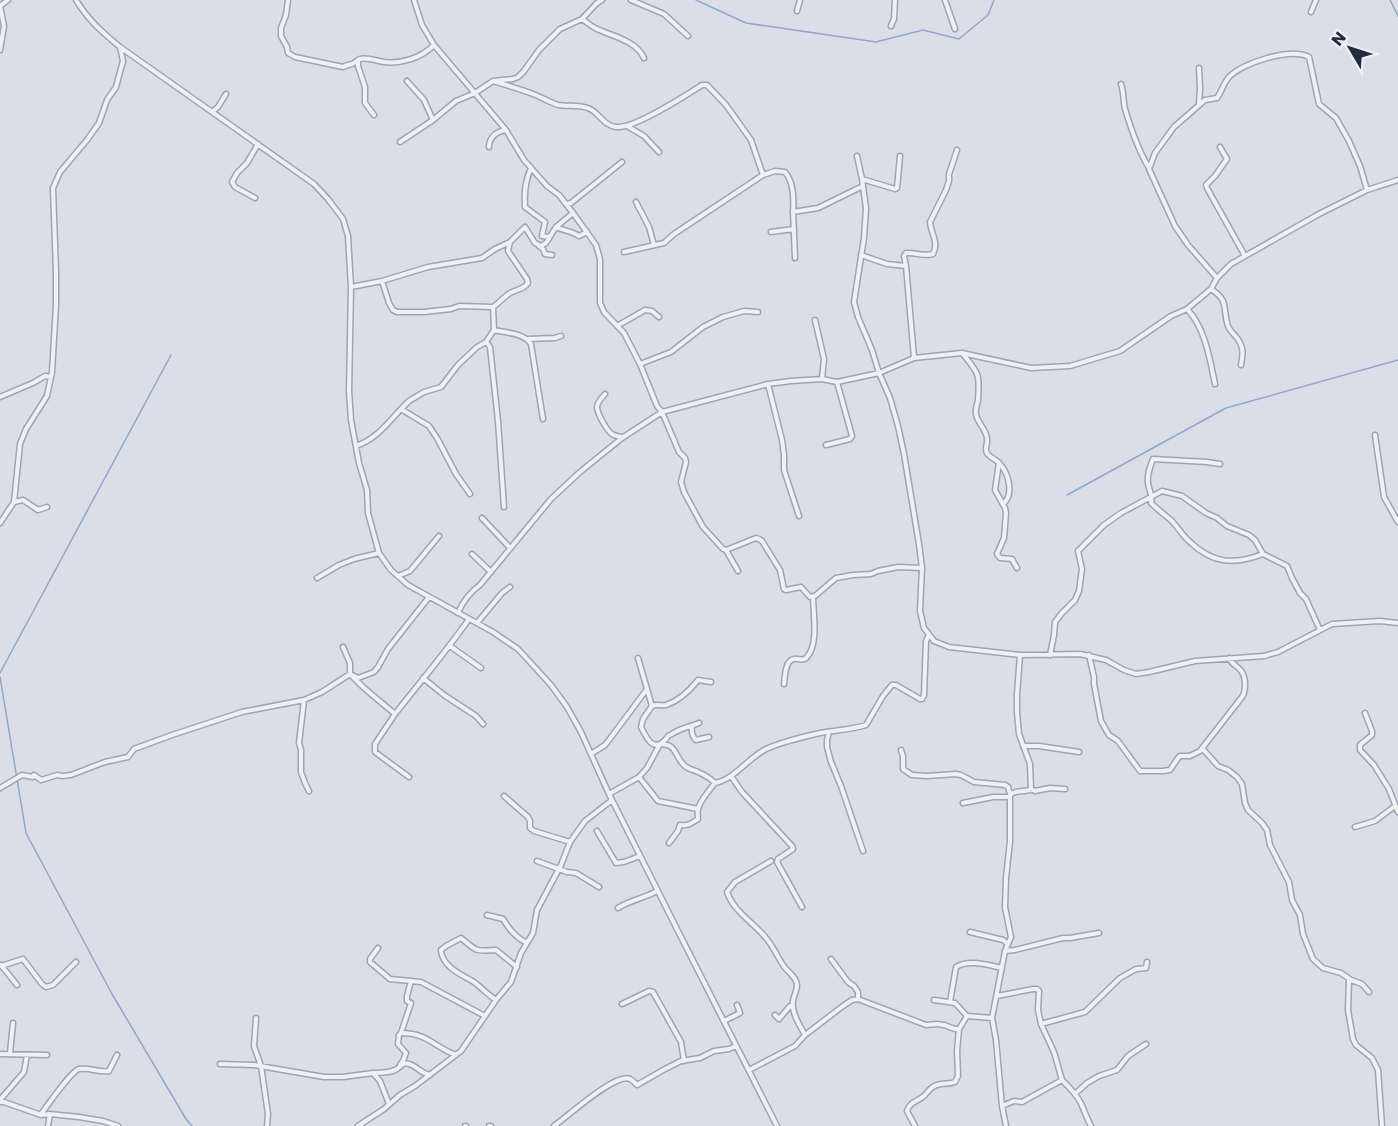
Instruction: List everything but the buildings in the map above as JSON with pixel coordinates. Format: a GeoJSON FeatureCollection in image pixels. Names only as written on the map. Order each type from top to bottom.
{"type":"FeatureCollection","features":[{"type":"Feature","properties":{"kind":"street"},"geometry":{"type":"LineString","coordinates":[[0,50],[4,26],[0,6],[8,0]]}},
{"type":"Feature","properties":{"kind":"street"},"geometry":{"type":"LineString","coordinates":[[76,0],[100,31],[314,184],[343,219],[348,236],[351,287],[349,391],[351,420],[367,490],[368,513],[379,553],[398,577],[518,649],[551,685],[567,707],[657,891],[777,1126]]}},
{"type":"Feature","properties":{"kind":"street"},"geometry":{"type":"LineString","coordinates":[[288,0],[281,36],[288,53],[295,57],[337,67],[353,64],[358,59],[403,62],[427,51],[434,45]]}},
{"type":"Feature","properties":{"kind":"street"},"geometry":{"type":"LineString","coordinates":[[414,0],[422,25],[434,45],[506,130],[524,160],[566,204],[596,244],[600,259],[600,303],[604,312],[624,333],[679,452],[685,458],[681,482],[684,492],[703,527],[726,550],[738,571]]}},
{"type":"Feature","properties":{"kind":"street"},"geometry":{"type":"LineString","coordinates":[[400,142],[456,101],[494,81],[518,77],[539,50],[560,29],[582,19],[602,0]]}},
{"type":"Feature","properties":{"kind":"street"},"geometry":{"type":"LineString","coordinates":[[631,0],[664,14],[688,36]]}},
{"type":"Feature","properties":{"kind":"street"},"geometry":{"type":"LineString","coordinates":[[797,11],[800,0]]}},
{"type":"Feature","properties":{"kind":"street"},"geometry":{"type":"LineString","coordinates":[[891,26],[894,19],[895,0]]}},
{"type":"Feature","properties":{"kind":"street"},"geometry":{"type":"LineString","coordinates":[[945,0],[956,29]]}},
{"type":"Feature","properties":{"kind":"street"},"geometry":{"type":"LineString","coordinates":[[1311,12],[1316,0]]}},
{"type":"Feature","properties":{"kind":"street"},"geometry":{"type":"LineString","coordinates":[[582,19],[593,27],[636,46],[644,58]]}},
{"type":"Feature","properties":{"kind":"street"},"geometry":{"type":"LineString","coordinates":[[0,523],[14,502],[20,444],[26,429],[47,396],[51,377],[56,283],[53,188],[60,172],[99,123],[107,100],[116,87],[123,61],[120,47]]}},
{"type":"Feature","properties":{"kind":"street"},"geometry":{"type":"LineString","coordinates":[[1149,169],[1155,153],[1174,127],[1205,100],[1217,98],[1230,75],[1278,54],[1305,55],[1309,57],[1319,104],[1336,118],[1349,141],[1367,190]]}},
{"type":"Feature","properties":{"kind":"street"},"geometry":{"type":"LineString","coordinates":[[358,59],[365,87],[365,103],[374,115]]}},
{"type":"Feature","properties":{"kind":"street"},"geometry":{"type":"LineString","coordinates":[[1199,68],[1199,105]]}},
{"type":"Feature","properties":{"kind":"street"},"geometry":{"type":"LineString","coordinates":[[407,81],[424,100],[433,120]]}},
{"type":"Feature","properties":{"kind":"street"},"geometry":{"type":"LineString","coordinates":[[494,81],[560,105],[591,109],[609,125],[617,127],[626,126],[668,107],[702,85],[707,85],[726,105],[751,140],[763,176]]}},
{"type":"Feature","properties":{"kind":"street"},"geometry":{"type":"LineString","coordinates":[[1121,84],[1124,105],[1143,158],[1175,226],[1188,245],[1217,278]]}},
{"type":"Feature","properties":{"kind":"street"},"geometry":{"type":"LineString","coordinates":[[213,111],[226,94]]}},
{"type":"Feature","properties":{"kind":"street"},"geometry":{"type":"LineString","coordinates":[[626,126],[644,136],[659,152]]}},
{"type":"Feature","properties":{"kind":"street"},"geometry":{"type":"LineString","coordinates":[[489,147],[493,136],[506,130]]}},
{"type":"Feature","properties":{"kind":"street"},"geometry":{"type":"LineString","coordinates":[[255,198],[235,187],[232,182],[258,144]]}},
{"type":"Feature","properties":{"kind":"street"},"geometry":{"type":"LineString","coordinates":[[1220,147],[1227,159],[1206,188],[1245,256]]}},
{"type":"Feature","properties":{"kind":"street"},"geometry":{"type":"LineString","coordinates":[[914,358],[904,256],[906,253],[929,256],[936,250],[936,241],[930,222],[946,190],[957,150]]}},
{"type":"Feature","properties":{"kind":"street"},"geometry":{"type":"LineString","coordinates":[[857,156],[866,208],[864,238],[854,302],[890,398],[904,454],[922,568],[920,610],[924,628],[933,641],[949,648],[1020,654],[1080,654],[1106,660],[1136,674],[1195,661],[1254,657],[1278,652],[1332,624],[1380,621],[1398,623]]}},
{"type":"Feature","properties":{"kind":"street"},"geometry":{"type":"LineString","coordinates":[[862,179],[897,188],[900,156]]}},
{"type":"Feature","properties":{"kind":"street"},"geometry":{"type":"LineString","coordinates":[[566,204],[571,203],[622,162]]}},
{"type":"Feature","properties":{"kind":"street"},"geometry":{"type":"LineString","coordinates":[[531,168],[524,191],[525,207],[545,222],[542,236],[549,237]]}},
{"type":"Feature","properties":{"kind":"street"},"geometry":{"type":"LineString","coordinates":[[624,252],[664,243],[674,234],[763,176],[776,171],[786,172],[790,177],[794,199],[795,258]]}},
{"type":"Feature","properties":{"kind":"street"},"geometry":{"type":"LineString","coordinates":[[458,613],[471,591],[480,585],[551,499],[622,438],[662,412],[768,384],[822,379],[837,382],[879,373],[914,358],[962,353],[1031,368],[1070,366],[1120,351],[1171,316],[1187,309],[1211,290],[1217,278],[1231,264],[1319,214],[1367,190],[1398,180]]}},
{"type":"Feature","properties":{"kind":"street"},"geometry":{"type":"LineString","coordinates":[[793,212],[818,208],[863,186]]}},
{"type":"Feature","properties":{"kind":"street"},"geometry":{"type":"LineString","coordinates":[[636,202],[649,227],[654,245]]}},
{"type":"Feature","properties":{"kind":"street"},"geometry":{"type":"LineString","coordinates":[[538,245],[546,243],[556,227],[573,213]]}},
{"type":"Feature","properties":{"kind":"street"},"geometry":{"type":"LineString","coordinates":[[351,287],[382,281],[428,267],[482,258],[510,242],[525,227],[545,254],[552,255]]}},
{"type":"Feature","properties":{"kind":"street"},"geometry":{"type":"LineString","coordinates":[[556,227],[579,236],[587,232]]}},
{"type":"Feature","properties":{"kind":"street"},"geometry":{"type":"LineString","coordinates":[[771,232],[794,228]]}},
{"type":"Feature","properties":{"kind":"street"},"geometry":{"type":"LineString","coordinates":[[382,281],[389,303],[397,312],[424,312],[459,306],[494,307],[512,292],[522,289],[528,283],[508,250],[510,242]]}},
{"type":"Feature","properties":{"kind":"street"},"geometry":{"type":"LineString","coordinates":[[861,255],[886,264],[906,266]]}},
{"type":"Feature","properties":{"kind":"street"},"geometry":{"type":"LineString","coordinates":[[1211,290],[1221,295],[1229,328],[1240,342],[1243,351],[1241,365]]}},
{"type":"Feature","properties":{"kind":"street"},"geometry":{"type":"LineString","coordinates":[[356,446],[376,436],[409,400],[441,387],[458,365],[477,347],[486,342],[494,330],[494,307]]}},
{"type":"Feature","properties":{"kind":"street"},"geometry":{"type":"LineString","coordinates":[[617,326],[645,309],[659,318]]}},
{"type":"Feature","properties":{"kind":"street"},"geometry":{"type":"LineString","coordinates":[[1187,309],[1193,315],[1206,344],[1215,384]]}},
{"type":"Feature","properties":{"kind":"street"},"geometry":{"type":"LineString","coordinates":[[640,364],[671,352],[703,327],[723,317],[744,311],[758,312]]}},
{"type":"Feature","properties":{"kind":"street"},"geometry":{"type":"LineString","coordinates":[[815,320],[825,358],[822,379]]}},
{"type":"Feature","properties":{"kind":"street"},"geometry":{"type":"LineString","coordinates":[[494,330],[528,339],[561,336]]}},
{"type":"Feature","properties":{"kind":"street"},"geometry":{"type":"LineString","coordinates":[[528,339],[531,344],[543,419]]}},
{"type":"Feature","properties":{"kind":"street"},"geometry":{"type":"LineString","coordinates":[[486,342],[490,347],[495,389],[504,507]]}},
{"type":"Feature","properties":{"kind":"street"},"geometry":{"type":"LineString","coordinates":[[962,353],[975,368],[979,379],[976,417],[988,439],[986,451],[999,463],[1009,485],[1007,502],[1004,504]]}},
{"type":"Feature","properties":{"kind":"street"},"geometry":{"type":"LineString","coordinates":[[0,397],[45,376],[51,377]]}},
{"type":"Feature","properties":{"kind":"street"},"geometry":{"type":"LineString","coordinates":[[826,445],[850,439],[852,436],[837,382]]}},
{"type":"Feature","properties":{"kind":"street"},"geometry":{"type":"LineString","coordinates":[[768,384],[782,440],[784,470],[799,516]]}},
{"type":"Feature","properties":{"kind":"street"},"geometry":{"type":"LineString","coordinates":[[605,394],[599,402],[598,412],[608,431],[622,438]]}},
{"type":"Feature","properties":{"kind":"street"},"geometry":{"type":"LineString","coordinates":[[401,409],[429,426],[470,494]]}},
{"type":"Feature","properties":{"kind":"street"},"geometry":{"type":"LineString","coordinates":[[1375,435],[1384,497],[1398,522]]}},
{"type":"Feature","properties":{"kind":"street"},"geometry":{"type":"LineString","coordinates":[[1220,464],[1154,459],[1149,468],[1148,484],[1152,498],[1150,503],[1171,520],[1190,542],[1208,556],[1229,562],[1263,554]]}},
{"type":"Feature","properties":{"kind":"street"},"geometry":{"type":"LineString","coordinates":[[999,463],[995,490],[1004,504],[1006,513],[1004,538],[997,554],[1000,558],[1012,559],[1017,568]]}},
{"type":"Feature","properties":{"kind":"street"},"geometry":{"type":"LineString","coordinates":[[1050,655],[1054,622],[1075,600],[1079,591],[1082,569],[1078,551],[1104,525],[1162,491],[1182,496],[1227,526],[1250,535],[1263,554],[1287,566],[1320,630]]}},
{"type":"Feature","properties":{"kind":"street"},"geometry":{"type":"LineString","coordinates":[[14,502],[23,500],[38,510],[47,507]]}},
{"type":"Feature","properties":{"kind":"street"},"geometry":{"type":"LineString","coordinates":[[482,518],[510,548]]}},
{"type":"Feature","properties":{"kind":"street"},"geometry":{"type":"LineString","coordinates":[[398,577],[410,572],[439,536]]}},
{"type":"Feature","properties":{"kind":"street"},"geometry":{"type":"LineString","coordinates":[[726,550],[756,538],[759,539],[780,570],[784,589],[801,587],[810,597],[813,596]]}},
{"type":"Feature","properties":{"kind":"street"},"geometry":{"type":"LineString","coordinates":[[317,578],[339,565],[379,553]]}},
{"type":"Feature","properties":{"kind":"street"},"geometry":{"type":"LineString","coordinates":[[472,554],[491,572]]}},
{"type":"Feature","properties":{"kind":"street"},"geometry":{"type":"LineString","coordinates":[[813,596],[836,578],[871,574],[898,567],[922,568]]}},
{"type":"Feature","properties":{"kind":"street"},"geometry":{"type":"LineString","coordinates":[[477,623],[502,593],[510,587]]}},
{"type":"Feature","properties":{"kind":"street"},"geometry":{"type":"LineString","coordinates":[[784,684],[786,668],[790,661],[805,659],[812,649],[815,621],[813,596]]}},
{"type":"Feature","properties":{"kind":"street"},"geometry":{"type":"LineString","coordinates":[[350,674],[358,678],[374,672],[392,643],[429,597]]}},
{"type":"Feature","properties":{"kind":"street"},"geometry":{"type":"LineString","coordinates":[[409,777],[375,752],[375,744],[395,714],[470,619]]}},
{"type":"Feature","properties":{"kind":"street"},"geometry":{"type":"LineString","coordinates":[[669,843],[680,825],[690,825],[698,819],[698,809],[715,783],[731,776],[764,750],[821,733],[866,725],[892,685],[922,699],[926,641],[929,635]]}},
{"type":"Feature","properties":{"kind":"street"},"geometry":{"type":"LineString","coordinates":[[450,646],[481,668]]}},
{"type":"Feature","properties":{"kind":"street"},"geometry":{"type":"LineString","coordinates":[[343,647],[350,663],[350,674],[363,688],[395,714]]}},
{"type":"Feature","properties":{"kind":"street"},"geometry":{"type":"LineString","coordinates":[[1020,654],[1017,712],[1019,734],[1030,765],[1031,789]]}},
{"type":"Feature","properties":{"kind":"street"},"geometry":{"type":"LineString","coordinates":[[1089,656],[1101,721],[1109,735],[1118,741],[1140,771],[1170,770],[1180,756],[1195,754],[1245,694],[1242,672],[1230,662],[1229,658]]}},
{"type":"Feature","properties":{"kind":"street"},"geometry":{"type":"LineString","coordinates":[[638,658],[652,706]]}},
{"type":"Feature","properties":{"kind":"street"},"geometry":{"type":"LineString","coordinates":[[0,788],[22,775],[33,777],[34,775],[40,780],[57,775],[71,775],[105,762],[128,757],[134,749],[202,724],[242,712],[304,700],[322,692],[350,674]]}},
{"type":"Feature","properties":{"kind":"street"},"geometry":{"type":"LineString","coordinates":[[423,678],[476,716],[483,724]]}},
{"type":"Feature","properties":{"kind":"street"},"geometry":{"type":"LineString","coordinates":[[711,682],[698,680],[689,691],[668,704],[655,704],[643,719],[641,728],[651,744],[665,744],[672,747],[686,767],[700,772],[715,783]]}},
{"type":"Feature","properties":{"kind":"street"},"geometry":{"type":"LineString","coordinates":[[591,754],[605,745],[647,689]]}},
{"type":"Feature","properties":{"kind":"street"},"geometry":{"type":"LineString","coordinates":[[304,700],[299,743],[301,772],[309,791]]}},
{"type":"Feature","properties":{"kind":"street"},"geometry":{"type":"LineString","coordinates":[[389,708],[401,707]]}},
{"type":"Feature","properties":{"kind":"street"},"geometry":{"type":"LineString","coordinates":[[1365,713],[1372,735],[1360,746],[1360,750],[1374,765],[1395,797],[1398,812]]}},
{"type":"Feature","properties":{"kind":"street"},"geometry":{"type":"LineString","coordinates":[[609,794],[639,777],[647,768],[660,744],[669,735],[699,723]]}},
{"type":"Feature","properties":{"kind":"street"},"geometry":{"type":"LineString","coordinates":[[692,726],[691,730],[696,741],[709,737]]}},
{"type":"Feature","properties":{"kind":"street"},"geometry":{"type":"LineString","coordinates":[[830,732],[827,747],[831,762],[863,851]]}},
{"type":"Feature","properties":{"kind":"street"},"geometry":{"type":"LineString","coordinates":[[1023,746],[1079,752]]}},
{"type":"Feature","properties":{"kind":"street"},"geometry":{"type":"LineString","coordinates":[[1202,748],[1218,766],[1238,777],[1248,810],[1267,830],[1270,845],[1289,882],[1292,900],[1300,915],[1308,951],[1313,959],[1323,968],[1341,973],[1362,984],[1369,992]]}},
{"type":"Feature","properties":{"kind":"street"},"geometry":{"type":"LineString","coordinates":[[901,750],[903,769],[909,773],[927,776],[961,775],[974,782],[1008,787],[1010,841],[1005,907],[1011,937],[1005,951],[992,1018],[1006,1126]]}},
{"type":"Feature","properties":{"kind":"street"},"geometry":{"type":"LineString","coordinates":[[731,776],[742,792],[792,846],[793,849],[777,862],[802,907]]}},
{"type":"Feature","properties":{"kind":"street"},"geometry":{"type":"LineString","coordinates":[[639,777],[658,801],[698,809]]}},
{"type":"Feature","properties":{"kind":"street"},"geometry":{"type":"LineString","coordinates":[[963,803],[1010,796],[1015,791],[1065,789]]}},
{"type":"Feature","properties":{"kind":"street"},"geometry":{"type":"LineString","coordinates":[[504,796],[528,818],[530,828],[534,831],[570,842]]}},
{"type":"Feature","properties":{"kind":"street"},"geometry":{"type":"LineString","coordinates":[[358,1126],[430,1075],[456,1055],[467,1043],[511,982],[521,952],[533,933],[537,910],[570,842],[585,821],[612,800]]}},
{"type":"Feature","properties":{"kind":"street"},"geometry":{"type":"LineString","coordinates":[[1355,827],[1375,821],[1395,806]]}},
{"type":"Feature","properties":{"kind":"street"},"geometry":{"type":"LineString","coordinates":[[597,831],[616,863],[640,856]]}},
{"type":"Feature","properties":{"kind":"street"},"geometry":{"type":"LineString","coordinates":[[537,861],[576,873],[599,887]]}},
{"type":"Feature","properties":{"kind":"street"},"geometry":{"type":"LineString","coordinates":[[771,861],[735,882],[727,892],[737,909],[766,938],[783,966],[798,984],[792,1002],[805,1035]]}},
{"type":"Feature","properties":{"kind":"street"},"geometry":{"type":"LineString","coordinates":[[618,908],[627,902],[644,898],[657,891]]}},
{"type":"Feature","properties":{"kind":"street"},"geometry":{"type":"LineString","coordinates":[[487,915],[503,919],[513,934],[527,943]]}},
{"type":"Feature","properties":{"kind":"street"},"geometry":{"type":"LineString","coordinates":[[970,932],[1003,940],[1008,945]]}},
{"type":"Feature","properties":{"kind":"street"},"geometry":{"type":"LineString","coordinates":[[1005,951],[1063,938],[1099,933]]}},
{"type":"Feature","properties":{"kind":"street"},"geometry":{"type":"LineString","coordinates":[[496,1000],[474,983],[454,972],[442,957],[441,951],[461,938],[478,951],[496,950],[517,967]]}},
{"type":"Feature","properties":{"kind":"street"},"geometry":{"type":"LineString","coordinates":[[378,948],[370,959],[372,965],[390,979],[421,982],[485,1016]]}},
{"type":"Feature","properties":{"kind":"street"},"geometry":{"type":"LineString","coordinates":[[17,986],[1,965],[23,959],[46,987],[53,985],[76,962]]}},
{"type":"Feature","properties":{"kind":"street"},"geometry":{"type":"LineString","coordinates":[[831,959],[854,986],[858,992],[858,999]]}},
{"type":"Feature","properties":{"kind":"street"},"geometry":{"type":"LineString","coordinates":[[1041,1024],[1085,1012],[1120,978],[1136,969],[1146,968],[1147,962]]}},
{"type":"Feature","properties":{"kind":"street"},"geometry":{"type":"LineString","coordinates":[[950,1002],[957,967],[960,965],[966,963],[1002,968]]}},
{"type":"Feature","properties":{"kind":"street"},"geometry":{"type":"LineString","coordinates":[[1349,979],[1348,1010],[1353,1039],[1356,1045],[1372,1058],[1378,1070],[1382,1126]]}},
{"type":"Feature","properties":{"kind":"street"},"geometry":{"type":"LineString","coordinates":[[220,1064],[261,1066],[324,1077],[343,1077],[398,1069],[406,1053],[398,1044],[411,1003],[407,1001],[407,996],[411,981]]}},
{"type":"Feature","properties":{"kind":"street"},"geometry":{"type":"LineString","coordinates":[[997,996],[1037,989],[1040,995],[1038,1010],[1041,1024],[1054,1052],[1062,1080],[1075,1094],[1091,1126]]}},
{"type":"Feature","properties":{"kind":"street"},"geometry":{"type":"LineString","coordinates":[[622,1004],[649,991],[652,992],[681,1042],[684,1061]]}},
{"type":"Feature","properties":{"kind":"street"},"geometry":{"type":"LineString","coordinates":[[749,1070],[795,1046],[805,1035],[852,1000],[858,999],[926,1025],[937,1024],[959,1029]]}},
{"type":"Feature","properties":{"kind":"street"},"geometry":{"type":"LineString","coordinates":[[934,1000],[955,1003],[967,1016],[992,1018]]}},
{"type":"Feature","properties":{"kind":"street"},"geometry":{"type":"LineString","coordinates":[[724,1021],[740,1013],[737,1005]]}},
{"type":"Feature","properties":{"kind":"street"},"geometry":{"type":"LineString","coordinates":[[775,1015],[779,1019],[790,1006],[793,1006]]}},
{"type":"Feature","properties":{"kind":"street"},"geometry":{"type":"LineString","coordinates":[[915,1126],[907,1111],[911,1103],[934,1086],[955,1082],[958,1076],[959,1029],[967,1016]]}},
{"type":"Feature","properties":{"kind":"street"},"geometry":{"type":"LineString","coordinates":[[256,1018],[254,1046],[261,1066],[268,1114],[267,1126]]}},
{"type":"Feature","properties":{"kind":"street"},"geometry":{"type":"LineString","coordinates":[[10,1053],[13,1023]]}},
{"type":"Feature","properties":{"kind":"street"},"geometry":{"type":"LineString","coordinates":[[401,1033],[414,1033],[456,1055]]}},
{"type":"Feature","properties":{"kind":"street"},"geometry":{"type":"LineString","coordinates":[[1075,1094],[1099,1076],[1117,1070],[1128,1056],[1146,1044]]}},
{"type":"Feature","properties":{"kind":"street"},"geometry":{"type":"LineString","coordinates":[[555,1126],[609,1084],[622,1078],[630,1079],[637,1085],[684,1061],[736,1046]]}},
{"type":"Feature","properties":{"kind":"street"},"geometry":{"type":"LineString","coordinates":[[0,1054],[48,1055]]}},
{"type":"Feature","properties":{"kind":"street"},"geometry":{"type":"LineString","coordinates":[[27,1055],[24,1072],[0,1101],[41,1115],[50,1114],[103,1121],[118,1126]]}},
{"type":"Feature","properties":{"kind":"street"},"geometry":{"type":"LineString","coordinates":[[41,1115],[73,1072],[83,1069],[109,1071],[117,1055]]}},
{"type":"Feature","properties":{"kind":"street"},"geometry":{"type":"LineString","coordinates":[[400,1065],[411,1064],[423,1074],[430,1075]]}},
{"type":"Feature","properties":{"kind":"street"},"geometry":{"type":"LineString","coordinates":[[373,1073],[380,1081],[389,1104]]}},
{"type":"Feature","properties":{"kind":"street"},"geometry":{"type":"LineString","coordinates":[[1002,1106],[1014,1101],[1022,1102],[1062,1080]]}},
{"type":"Feature","properties":{"kind":"street"},"geometry":{"type":"LineString","coordinates":[[48,1126],[50,1114]]}},
{"type":"Feature","properties":{"kind":"waterway"},"geometry":{"type":"LineString","coordinates":[[696,0],[746,23],[876,42],[923,30],[959,39],[988,15],[994,0]]}},
{"type":"Feature","properties":{"kind":"waterway"},"geometry":{"type":"LineString","coordinates":[[1390,0],[1398,16]]}},
{"type":"Feature","properties":{"kind":"waterway"},"geometry":{"type":"LineString","coordinates":[[0,673],[171,355]]}},
{"type":"Feature","properties":{"kind":"waterway"},"geometry":{"type":"LineString","coordinates":[[1067,495],[1226,408],[1398,360]]}},
{"type":"Feature","properties":{"kind":"waterway"},"geometry":{"type":"LineString","coordinates":[[0,677],[26,833],[112,994],[192,1126]]}}]}
